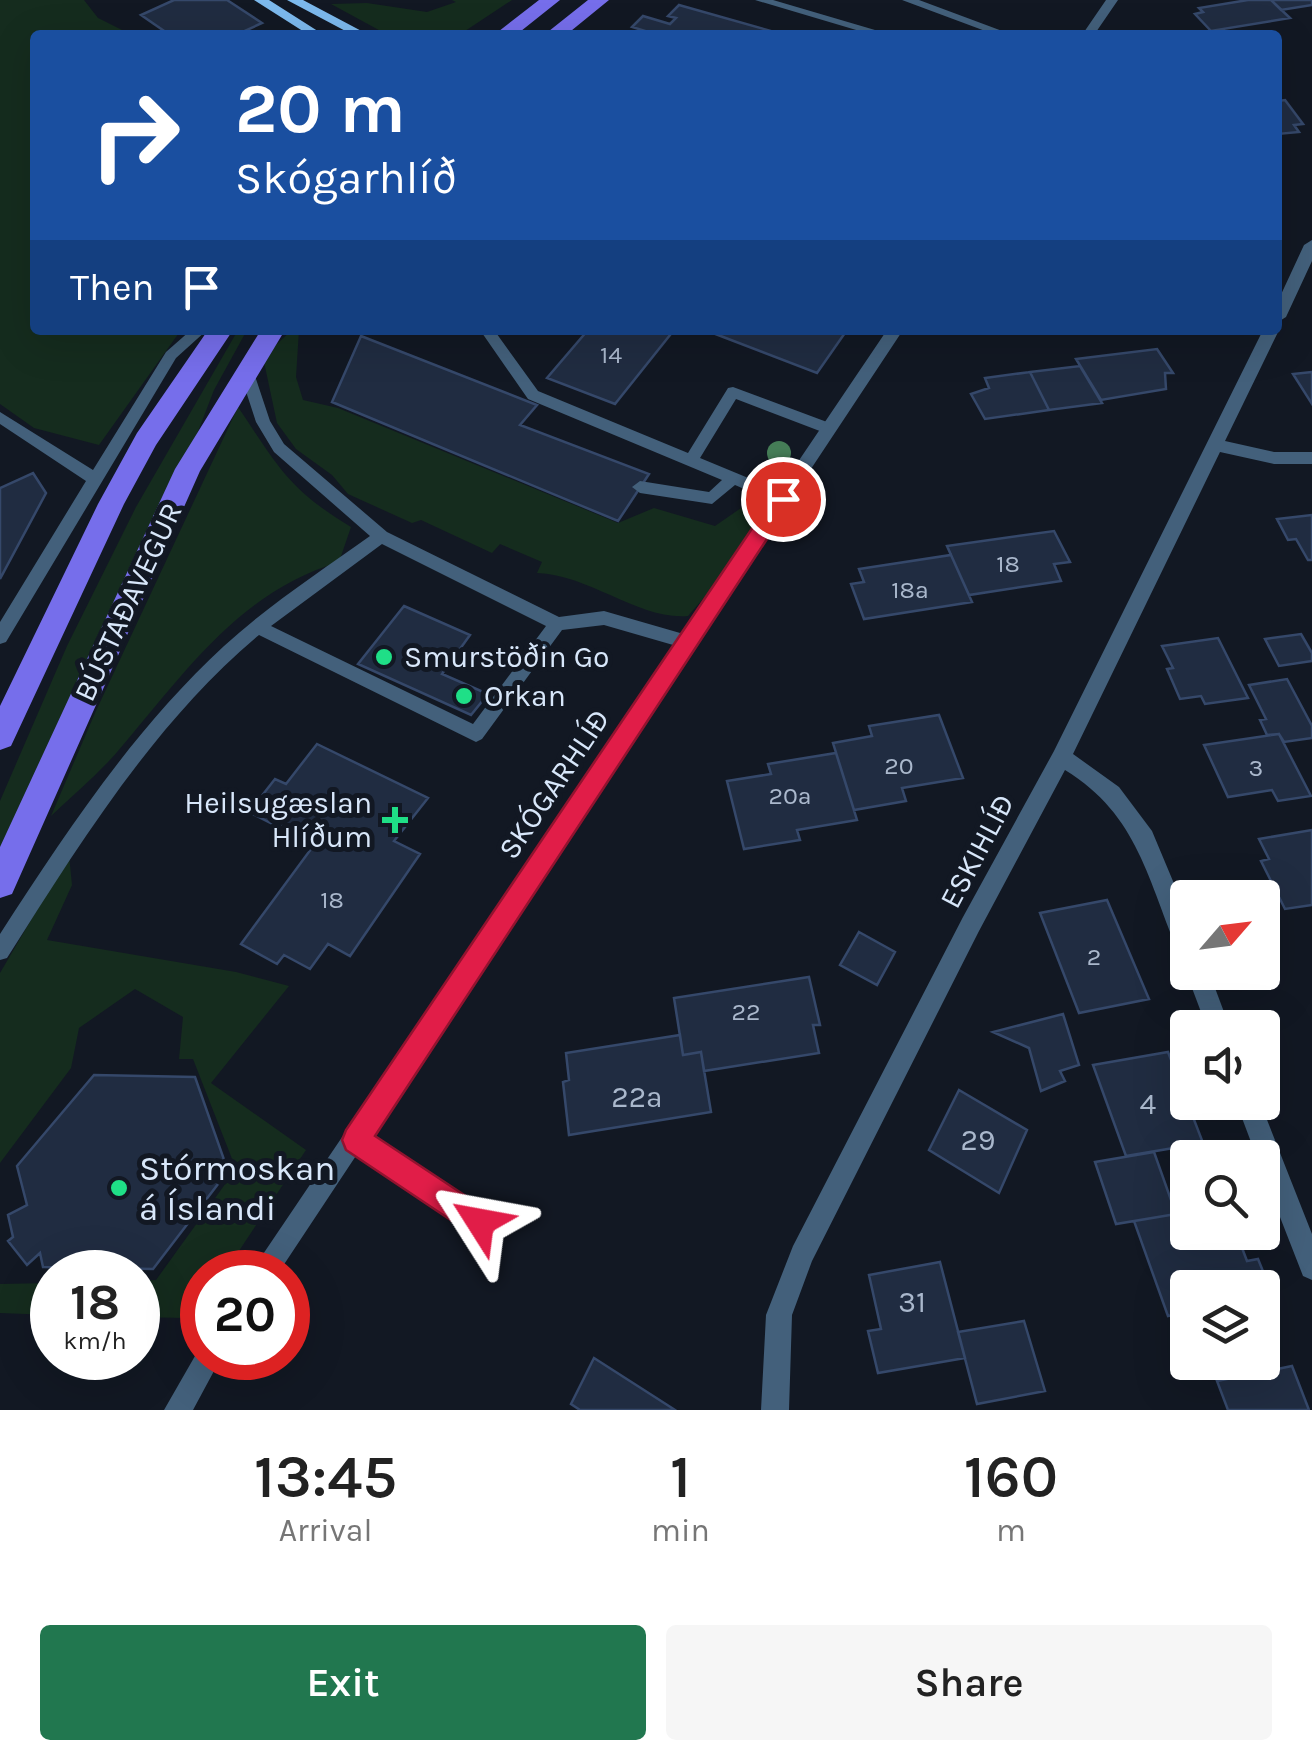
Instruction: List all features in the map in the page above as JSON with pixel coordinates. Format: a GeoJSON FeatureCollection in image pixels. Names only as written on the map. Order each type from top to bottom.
{"type":"FeatureCollection","features":[{"type":"Feature","properties":{"kind":"main road"},"geometry":{"type":"LineString","coordinates":[[511,30],[550,0]]}},
{"type":"Feature","properties":{"kind":"main road"},"geometry":{"type":"LineString","coordinates":[[561,30],[600,0]]}},
{"type":"Feature","properties":{"kind":"main road","name":"BÚSTAÐAVEGUR"},"geometry":{"type":"LineString","coordinates":[[0,736],[111,504],[146,440],[218,335]]}},
{"type":"Feature","properties":{"kind":"main road","name":"BÚSTAÐAVEGUR"},"geometry":{"type":"LineString","coordinates":[[0,883],[188,470],[270,335]]}},
{"type":"Feature","properties":{"kind":"street"},"geometry":{"type":"LineString","coordinates":[[260,0],[310,30]]}},
{"type":"Feature","properties":{"kind":"street"},"geometry":{"type":"LineString","coordinates":[[293,0],[353,30]]}},
{"type":"Feature","properties":{"kind":"street"},"geometry":{"type":"LineString","coordinates":[[1091,30],[1112,0]]}},
{"type":"Feature","properties":{"kind":"street"},"geometry":{"type":"LineString","coordinates":[[1282,308],[1312,244]]}},
{"type":"Feature","properties":{"kind":"street","name":"SKÓGARHLÍÐ"},"geometry":{"type":"LineString","coordinates":[[279,1250],[892,335]]}},
{"type":"Feature","properties":{"kind":"street","name":"ESKIHLÍÐ"},"geometry":{"type":"LineString","coordinates":[[775,1410],[779,1315],[802,1255],[1061,757],[1268,335]]}},
{"type":"Feature","properties":{"kind":"street"},"geometry":{"type":"LineString","coordinates":[[1212,444],[1252,456],[1312,458]]}},
{"type":"Feature","properties":{"kind":"street"},"geometry":{"type":"LineString","coordinates":[[1061,757],[1088,771],[1121,798],[1142,830],[1170,902]]}},
{"type":"Feature","properties":{"kind":"street"},"geometry":{"type":"LineString","coordinates":[[1255,1120],[1312,1267]]}},
{"type":"Feature","properties":{"kind":"street"},"geometry":{"type":"LineString","coordinates":[[178,1410],[195,1380]]}},
{"type":"Feature","properties":{"kind":"lane"},"geometry":{"type":"LineString","coordinates":[[762,0],[868,30]]}},
{"type":"Feature","properties":{"kind":"lane"},"geometry":{"type":"LineString","coordinates":[[908,0],[993,30]]}},
{"type":"Feature","properties":{"kind":"lane"},"geometry":{"type":"LineString","coordinates":[[0,637],[112,446],[170,356],[194,335]]}},
{"type":"Feature","properties":{"kind":"lane"},"geometry":{"type":"LineString","coordinates":[[491,335],[533,395],[783,499]]}},
{"type":"Feature","properties":{"kind":"lane"},"geometry":{"type":"LineString","coordinates":[[246,370],[258,410],[279,448],[381,536],[557,624],[604,618],[688,642]]}},
{"type":"Feature","properties":{"kind":"lane"},"geometry":{"type":"LineString","coordinates":[[690,460],[733,392],[830,429]]}},
{"type":"Feature","properties":{"kind":"lane"},"geometry":{"type":"LineString","coordinates":[[0,417],[93,478]]}},
{"type":"Feature","properties":{"kind":"lane"},"geometry":{"type":"LineString","coordinates":[[640,487],[712,498],[732,478]]}},
{"type":"Feature","properties":{"kind":"lane"},"geometry":{"type":"LineString","coordinates":[[0,951],[70,844],[140,752],[227,654],[381,536]]}},
{"type":"Feature","properties":{"kind":"lane"},"geometry":{"type":"LineString","coordinates":[[258,628],[476,734],[557,624]]}},
{"type":"Feature","properties":{"kind":"lane"},"geometry":{"type":"LineString","coordinates":[[356,1140],[480,1222]]}},
{"type":"Feature","properties":{"kind":"green space"},"geometry":{"type":"Polygon","coordinates":[[[0,0],[84,0],[98,18],[122,30],[30,30],[30,335],[177,335],[99,445],[34,428],[0,404],[0,0]]]}},
{"type":"Feature","properties":{"kind":"green space"},"geometry":{"type":"Polygon","coordinates":[[[452,0],[512,0],[467,30],[379,30],[331,4],[367,3],[427,12],[456,2],[452,0]]]}},
{"type":"Feature","properties":{"kind":"green space"},"geometry":{"type":"Polygon","coordinates":[[[235,335],[244,335],[214,390],[185,465],[0,873],[0,801],[67,646],[136,507],[235,335]]]}},
{"type":"Feature","properties":{"kind":"green space"},"geometry":{"type":"Polygon","coordinates":[[[287,335],[299,335],[296,377],[303,400],[338,408],[618,523],[654,508],[715,526],[754,499],[766,526],[688,616],[632,605],[576,581],[537,573],[542,562],[500,544],[492,553],[421,520],[412,523],[348,494],[332,475],[296,449],[277,423],[263,357],[287,335]]]}},
{"type":"Feature","properties":{"kind":"green space"},"geometry":{"type":"Polygon","coordinates":[[[238,407],[298,488],[351,527],[339,562],[304,575],[244,613],[193,662],[106,764],[51,816],[95,713],[238,407]]]}},
{"type":"Feature","properties":{"kind":"green space"},"geometry":{"type":"Polygon","coordinates":[[[69,855],[72,885],[47,940],[236,972],[289,986],[211,1083],[306,1150],[240,1250],[180,1250],[180,1318],[160,1317],[160,1274],[236,1169],[193,1059],[179,1059],[183,1017],[135,989],[79,1028],[71,1068],[0,1163],[0,973],[69,855]]]}},
{"type":"Feature","properties":{"kind":"green space"},"geometry":{"type":"Polygon","coordinates":[[[30,1283],[30,1314],[0,1313],[0,1284],[30,1283]]]}},
{"type":"Feature","properties":{"kind":"building"},"geometry":{"type":"Polygon","coordinates":[[[174,0],[227,0],[262,23],[247,30],[163,30],[141,15],[174,0]]]}},
{"type":"Feature","properties":{"kind":"building"},"geometry":{"type":"Polygon","coordinates":[[[1271,0],[1290,18],[1210,30],[1195,14],[1203,12],[1199,8],[1271,0]]]}},
{"type":"Feature","properties":{"kind":"building"},"geometry":{"type":"Polygon","coordinates":[[[1271,0],[1312,0],[1312,5],[1281,10],[1271,0]]]}},
{"type":"Feature","properties":{"kind":"building"},"geometry":{"type":"Polygon","coordinates":[[[679,5],[767,30],[632,27],[643,16],[670,24],[676,18],[668,16],[679,5]]]}},
{"type":"Feature","properties":{"kind":"building"},"geometry":{"type":"Polygon","coordinates":[[[1282,100],[1303,124],[1294,125],[1299,132],[1282,134],[1282,100]]]}},
{"type":"Feature","properties":{"kind":"building"},"geometry":{"type":"Polygon","coordinates":[[[584,335],[670,335],[615,404],[547,378],[584,335]]]}},
{"type":"Feature","properties":{"kind":"building"},"geometry":{"type":"Polygon","coordinates":[[[718,335],[844,335],[817,373],[718,335]]]}},
{"type":"Feature","properties":{"kind":"building"},"geometry":{"type":"Polygon","coordinates":[[[361,336],[537,405],[520,425],[649,474],[618,521],[332,402],[361,336]]]}},
{"type":"Feature","properties":{"kind":"building"},"geometry":{"type":"Polygon","coordinates":[[[1157,349],[1173,373],[1165,373],[1166,389],[1101,400],[1076,359],[1157,349]]]}},
{"type":"Feature","properties":{"kind":"building"},"geometry":{"type":"Polygon","coordinates":[[[1080,366],[1102,403],[1049,410],[1030,372],[1080,366]]]}},
{"type":"Feature","properties":{"kind":"building"},"geometry":{"type":"Polygon","coordinates":[[[1030,372],[1049,410],[985,419],[971,394],[989,388],[985,378],[1030,372]]]}},
{"type":"Feature","properties":{"kind":"building"},"geometry":{"type":"Polygon","coordinates":[[[1312,372],[1312,404],[1293,374],[1312,372]]]}},
{"type":"Feature","properties":{"kind":"building"},"geometry":{"type":"Polygon","coordinates":[[[33,473],[46,493],[0,579],[0,488],[33,473]]]}},
{"type":"Feature","properties":{"kind":"building"},"geometry":{"type":"Polygon","coordinates":[[[1312,515],[1312,560],[1308,560],[1296,539],[1288,540],[1277,519],[1312,515]]]}},
{"type":"Feature","properties":{"kind":"building"},"geometry":{"type":"Polygon","coordinates":[[[1054,531],[1070,562],[1054,564],[1061,581],[969,595],[947,546],[1054,531]]]}},
{"type":"Feature","properties":{"kind":"building"},"geometry":{"type":"Polygon","coordinates":[[[951,555],[972,602],[864,619],[851,584],[864,582],[859,569],[951,555]]]}},
{"type":"Feature","properties":{"kind":"building"},"geometry":{"type":"Polygon","coordinates":[[[404,606],[470,635],[442,674],[488,694],[471,715],[358,664],[404,606]]]}},
{"type":"Feature","properties":{"kind":"building"},"geometry":{"type":"Polygon","coordinates":[[[1301,634],[1312,653],[1312,661],[1279,666],[1265,639],[1301,634]]]}},
{"type":"Feature","properties":{"kind":"building"},"geometry":{"type":"Polygon","coordinates":[[[1218,638],[1248,698],[1205,704],[1201,696],[1180,699],[1167,669],[1173,668],[1162,646],[1218,638]]]}},
{"type":"Feature","properties":{"kind":"building"},"geometry":{"type":"Polygon","coordinates":[[[1287,679],[1312,726],[1312,738],[1284,742],[1279,734],[1267,735],[1260,720],[1266,719],[1249,685],[1287,679]]]}},
{"type":"Feature","properties":{"kind":"building"},"geometry":{"type":"Polygon","coordinates":[[[939,715],[963,778],[902,788],[906,801],[854,810],[833,743],[872,736],[869,726],[939,715]]]}},
{"type":"Feature","properties":{"kind":"building"},"geometry":{"type":"Polygon","coordinates":[[[1279,734],[1311,796],[1278,801],[1272,790],[1228,797],[1204,745],[1279,734]]]}},
{"type":"Feature","properties":{"kind":"building"},"geometry":{"type":"Polygon","coordinates":[[[317,744],[428,798],[394,841],[420,854],[350,956],[328,944],[310,969],[284,955],[277,964],[241,944],[314,845],[249,812],[275,779],[286,784],[317,744]]]}},
{"type":"Feature","properties":{"kind":"building"},"geometry":{"type":"Polygon","coordinates":[[[836,753],[857,820],[797,830],[800,840],[744,849],[727,781],[771,774],[768,764],[836,753]]]}},
{"type":"Feature","properties":{"kind":"building"},"geometry":{"type":"Polygon","coordinates":[[[1312,830],[1312,905],[1285,909],[1280,899],[1280,880],[1270,880],[1261,861],[1269,859],[1259,839],[1312,830]]]}},
{"type":"Feature","properties":{"kind":"building"},"geometry":{"type":"Polygon","coordinates":[[[1107,900],[1149,999],[1079,1013],[1040,913],[1107,900]]]}},
{"type":"Feature","properties":{"kind":"building"},"geometry":{"type":"Polygon","coordinates":[[[859,932],[895,952],[877,985],[840,965],[859,932]]]}},
{"type":"Feature","properties":{"kind":"building"},"geometry":{"type":"Polygon","coordinates":[[[809,977],[820,1025],[813,1025],[819,1053],[704,1071],[701,1052],[683,1055],[674,998],[809,977]]]}},
{"type":"Feature","properties":{"kind":"building"},"geometry":{"type":"Polygon","coordinates":[[[1063,1014],[1079,1065],[1060,1071],[1065,1081],[1041,1091],[1029,1048],[993,1032],[1063,1014]]]}},
{"type":"Feature","properties":{"kind":"building"},"geometry":{"type":"Polygon","coordinates":[[[680,1035],[683,1055],[701,1052],[711,1112],[569,1135],[563,1082],[569,1080],[566,1053],[680,1035]]]}},
{"type":"Feature","properties":{"kind":"building"},"geometry":{"type":"Polygon","coordinates":[[[1168,1052],[1170,1120],[1194,1120],[1202,1140],[1170,1140],[1170,1149],[1126,1156],[1093,1065],[1168,1052]]]}},
{"type":"Feature","properties":{"kind":"building","name":"Stórmoskan á Íslandi"},"geometry":{"type":"Polygon","coordinates":[[[94,1075],[195,1077],[228,1171],[160,1260],[160,1250],[30,1250],[27,1265],[8,1241],[13,1237],[8,1215],[27,1205],[17,1166],[94,1075]]]}},
{"type":"Feature","properties":{"kind":"building"},"geometry":{"type":"Polygon","coordinates":[[[959,1090],[1027,1130],[999,1193],[929,1150],[959,1090]]]}},
{"type":"Feature","properties":{"kind":"building"},"geometry":{"type":"Polygon","coordinates":[[[1154,1152],[1170,1197],[1170,1215],[1116,1224],[1095,1162],[1154,1152]]]}},
{"type":"Feature","properties":{"kind":"building"},"geometry":{"type":"Polygon","coordinates":[[[1170,1215],[1170,1250],[1243,1250],[1247,1261],[1258,1259],[1262,1270],[1170,1270],[1168,1316],[1134,1221],[1170,1215]]]}},
{"type":"Feature","properties":{"kind":"building"},"geometry":{"type":"Polygon","coordinates":[[[940,1262],[965,1358],[878,1373],[868,1331],[881,1329],[869,1275],[940,1262]]]}},
{"type":"Feature","properties":{"kind":"building"},"geometry":{"type":"Polygon","coordinates":[[[1024,1321],[1045,1391],[977,1404],[958,1332],[1024,1321]]]}},
{"type":"Feature","properties":{"kind":"building"},"geometry":{"type":"Polygon","coordinates":[[[594,1358],[675,1410],[580,1410],[571,1404],[594,1358]]]}},
{"type":"Feature","properties":{"kind":"building"},"geometry":{"type":"Polygon","coordinates":[[[1292,1366],[1309,1410],[1228,1410],[1217,1381],[1280,1380],[1280,1368],[1292,1366]]]}},
{"type":"Feature","properties":{"kind":"place","name":"Smurstöðin Go"},"geometry":{"type":"Point","coordinates":[384,657]}},
{"type":"Feature","properties":{"kind":"place","name":"Orkan"},"geometry":{"type":"Point","coordinates":[464,696]}},
{"type":"Feature","properties":{"kind":"place","name":"Heilsugæslan Hlíðum"},"geometry":{"type":"Point","coordinates":[395,820]}},
{"type":"Feature","properties":{"kind":"place","name":"Stórmoskan á Íslandi"},"geometry":{"type":"Point","coordinates":[119,1188]}},
{"type":"Feature","properties":{"kind":"route"},"geometry":{"type":"LineString","coordinates":[[480,1222],[356,1140],[783,499]]}}]}
